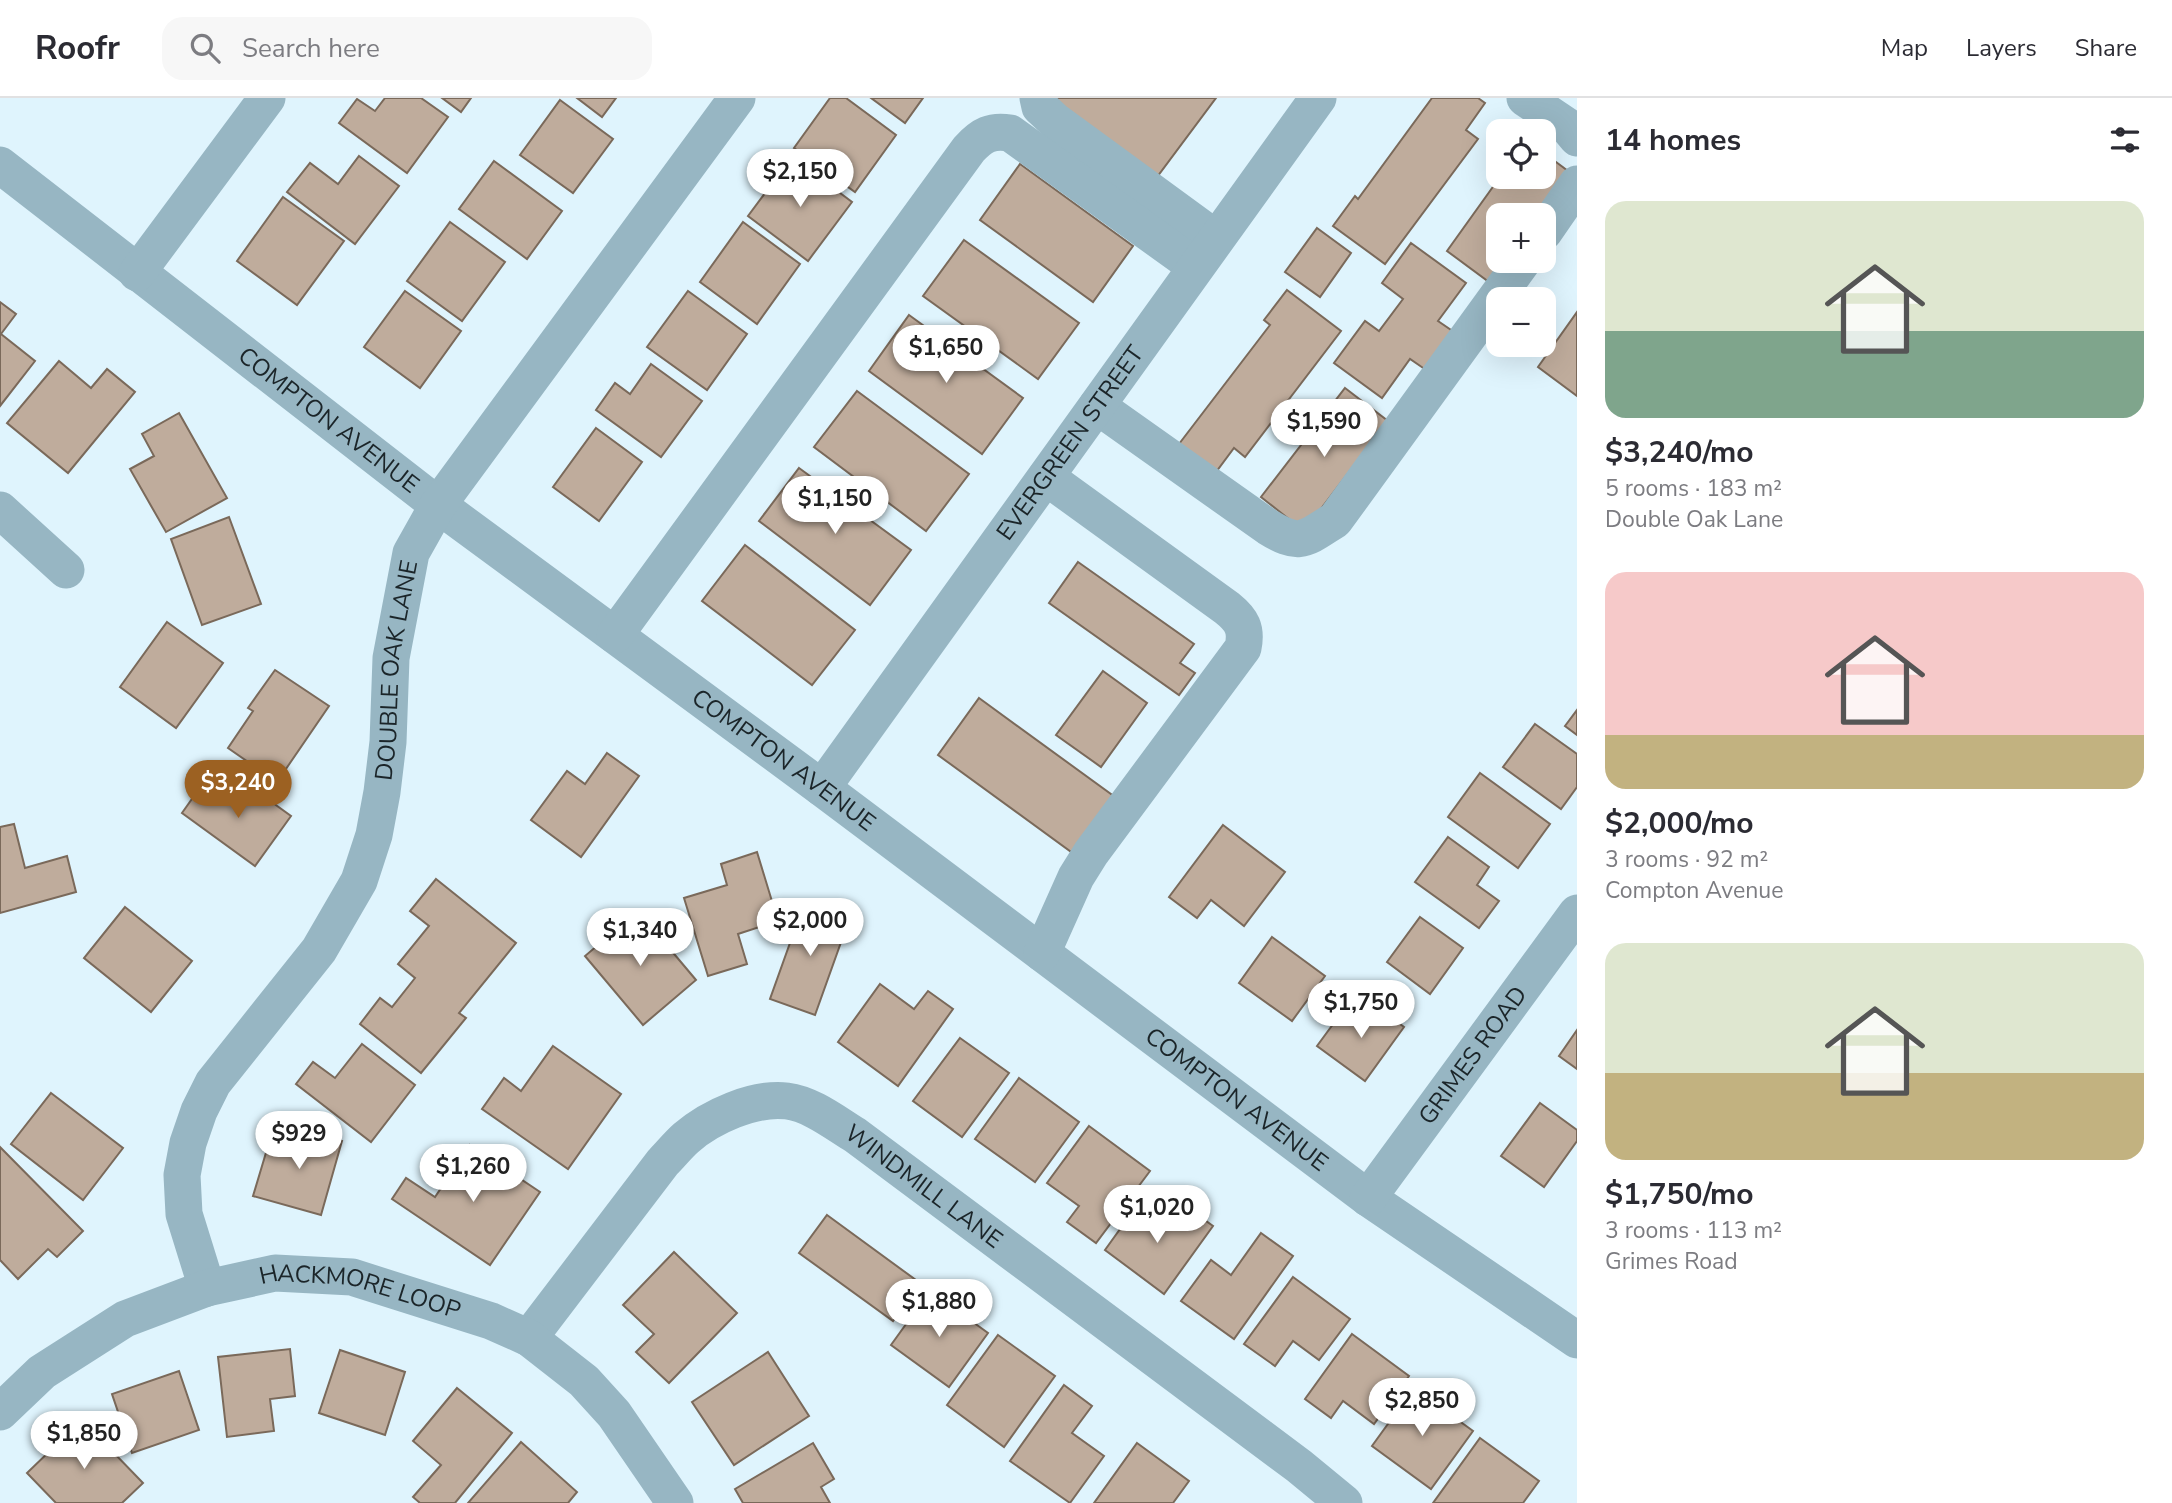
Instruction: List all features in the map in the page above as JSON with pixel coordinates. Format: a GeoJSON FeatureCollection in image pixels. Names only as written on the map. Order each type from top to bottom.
{"type":"FeatureCollection","features":[{"type":"Feature","properties":{"kind":"street"},"geometry":{"type":"LineString","coordinates":[[137,273],[267,98]]}},
{"type":"Feature","properties":{"kind":"street","name":"DOUBLE OAK LANE"},"geometry":{"type":"LineString","coordinates":[[207,1288],[184,1213],[182,1175],[188,1143],[199,1111],[213,1083],[319,950],[359,881],[374,835],[382,792],[388,742],[391,659],[411,553],[439,505],[737,98]]}},
{"type":"Feature","properties":{"kind":"street"},"geometry":{"type":"LineString","coordinates":[[1038,98],[1040,107],[1055,121],[1205,252]]}},
{"type":"Feature","properties":{"kind":"street","name":"EVERGREEN STREET"},"geometry":{"type":"LineString","coordinates":[[822,788],[1318,98]]}},
{"type":"Feature","properties":{"kind":"street"},"geometry":{"type":"LineString","coordinates":[[1525,98],[1567,126],[1577,138]]}},
{"type":"Feature","properties":{"kind":"street"},"geometry":{"type":"LineString","coordinates":[[615,635],[981,136],[995,131],[1010,133],[1205,252]]}},
{"type":"Feature","properties":{"kind":"street","name":"COMPTON AVENUE"},"geometry":{"type":"LineString","coordinates":[[0,165],[439,505],[822,788],[1368,1198],[1577,1339]]}},
{"type":"Feature","properties":{"kind":"street"},"geometry":{"type":"LineString","coordinates":[[1556,215],[1577,184]]}},
{"type":"Feature","properties":{"kind":"street"},"geometry":{"type":"LineString","coordinates":[[1097,406],[1268,527],[1286,538],[1306,538],[1335,520],[1514,273]]}},
{"type":"Feature","properties":{"kind":"street"},"geometry":{"type":"LineString","coordinates":[[1042,953],[1076,877],[1091,853],[1243,648],[1246,633],[1240,618],[1046,477]]}},
{"type":"Feature","properties":{"kind":"street"},"geometry":{"type":"LineString","coordinates":[[0,510],[66,570]]}},
{"type":"Feature","properties":{"kind":"street","name":"GRIMES ROAD"},"geometry":{"type":"LineString","coordinates":[[1368,1198],[1577,913]]}},
{"type":"Feature","properties":{"kind":"street","name":"WINDMILL LANE"},"geometry":{"type":"LineString","coordinates":[[528,1338],[663,1162],[685,1138],[705,1124],[743,1107],[786,1101],[810,1108],[855,1135],[1299,1466],[1344,1503]]}},
{"type":"Feature","properties":{"kind":"street","name":"HACKMORE LOOP"},"geometry":{"type":"LineString","coordinates":[[0,1412],[42,1373],[125,1319],[207,1288],[275,1273],[352,1277],[491,1321],[528,1338],[584,1381],[614,1413],[675,1503]]}},
{"type":"Feature","properties":{"kind":"building"},"geometry":{"type":"Polygon","coordinates":[[[385,98],[421,98],[448,117],[407,173],[339,123],[357,99],[375,111],[385,98]]]}},
{"type":"Feature","properties":{"kind":"building"},"geometry":{"type":"Polygon","coordinates":[[[442,98],[471,98],[461,112],[442,98]]]}},
{"type":"Feature","properties":{"kind":"building"},"geometry":{"type":"Polygon","coordinates":[[[577,98],[616,98],[602,117],[577,98]]]}},
{"type":"Feature","properties":{"kind":"building"},"geometry":{"type":"Polygon","coordinates":[[[830,98],[846,98],[896,135],[855,192],[794,148],[830,98]]]}},
{"type":"Feature","properties":{"kind":"building"},"geometry":{"type":"Polygon","coordinates":[[[871,98],[923,98],[905,123],[871,98]]]}},
{"type":"Feature","properties":{"kind":"building"},"geometry":{"type":"Polygon","coordinates":[[[1058,98],[1216,98],[1157,177],[1056,101],[1058,98]]]}},
{"type":"Feature","properties":{"kind":"building"},"geometry":{"type":"Polygon","coordinates":[[[1432,98],[1478,98],[1485,103],[1466,130],[1478,139],[1385,264],[1333,226],[1355,196],[1358,199],[1432,98]]]}},
{"type":"Feature","properties":{"kind":"building"},"geometry":{"type":"Polygon","coordinates":[[[560,100],[613,139],[573,193],[520,155],[560,100]]]}},
{"type":"Feature","properties":{"kind":"building"},"geometry":{"type":"Polygon","coordinates":[[[359,156],[399,186],[355,244],[287,192],[310,163],[338,184],[359,156]]]}},
{"type":"Feature","properties":{"kind":"building"},"geometry":{"type":"Polygon","coordinates":[[[792,157],[852,202],[808,261],[748,216],[792,157]]]}},
{"type":"Feature","properties":{"kind":"building"},"geometry":{"type":"Polygon","coordinates":[[[494,161],[562,211],[527,259],[459,209],[494,161]]]}},
{"type":"Feature","properties":{"kind":"building"},"geometry":{"type":"Polygon","coordinates":[[[1556,162],[1568,171],[1556,188],[1556,162]]]}},
{"type":"Feature","properties":{"kind":"building"},"geometry":{"type":"Polygon","coordinates":[[[1020,164],[1133,246],[1093,302],[980,220],[1020,164]]]}},
{"type":"Feature","properties":{"kind":"building"},"geometry":{"type":"Polygon","coordinates":[[[1491,189],[1555,189],[1545,203],[1486,203],[1486,273],[1495,273],[1489,282],[1447,251],[1491,189]]]}},
{"type":"Feature","properties":{"kind":"building"},"geometry":{"type":"Polygon","coordinates":[[[283,197],[344,241],[297,305],[237,261],[283,197]]]}},
{"type":"Feature","properties":{"kind":"building"},"geometry":{"type":"Polygon","coordinates":[[[450,222],[505,262],[462,321],[407,281],[450,222]]]}},
{"type":"Feature","properties":{"kind":"building"},"geometry":{"type":"Polygon","coordinates":[[[743,222],[800,264],[757,324],[700,282],[743,222]]]}},
{"type":"Feature","properties":{"kind":"building"},"geometry":{"type":"Polygon","coordinates":[[[1317,228],[1351,253],[1320,297],[1285,272],[1317,228]]]}},
{"type":"Feature","properties":{"kind":"building"},"geometry":{"type":"Polygon","coordinates":[[[964,240],[1079,323],[1038,379],[923,296],[964,240]]]}},
{"type":"Feature","properties":{"kind":"building"},"geometry":{"type":"Polygon","coordinates":[[[1411,243],[1466,283],[1438,321],[1454,332],[1426,370],[1410,359],[1382,398],[1334,363],[1365,321],[1379,331],[1403,299],[1382,283],[1411,243]]]}},
{"type":"Feature","properties":{"kind":"building"},"geometry":{"type":"Polygon","coordinates":[[[1287,290],[1341,331],[1245,457],[1234,448],[1216,472],[1179,444],[1270,325],[1264,320],[1287,290]]]}},
{"type":"Feature","properties":{"kind":"building"},"geometry":{"type":"Polygon","coordinates":[[[405,291],[461,331],[420,388],[364,347],[405,291]]]}},
{"type":"Feature","properties":{"kind":"building"},"geometry":{"type":"Polygon","coordinates":[[[688,291],[747,334],[707,390],[647,347],[688,291]]]}},
{"type":"Feature","properties":{"kind":"building"},"geometry":{"type":"Polygon","coordinates":[[[0,302],[16,314],[1,334],[35,361],[0,406],[0,302]]]}},
{"type":"Feature","properties":{"kind":"building"},"geometry":{"type":"Polygon","coordinates":[[[1577,312],[1577,396],[1538,367],[1545,357],[1556,357],[1556,342],[1577,312]]]}},
{"type":"Feature","properties":{"kind":"building"},"geometry":{"type":"Polygon","coordinates":[[[909,315],[1023,398],[982,454],[869,371],[909,315]]]}},
{"type":"Feature","properties":{"kind":"building"},"geometry":{"type":"Polygon","coordinates":[[[59,361],[91,388],[107,369],[135,392],[68,473],[7,423],[59,361]]]}},
{"type":"Feature","properties":{"kind":"building"},"geometry":{"type":"Polygon","coordinates":[[[651,364],[702,401],[661,457],[596,410],[615,383],[630,394],[651,364]]]}},
{"type":"Feature","properties":{"kind":"building"},"geometry":{"type":"Polygon","coordinates":[[[1345,388],[1388,421],[1304,531],[1261,497],[1345,388]]]}},
{"type":"Feature","properties":{"kind":"building"},"geometry":{"type":"Polygon","coordinates":[[[857,391],[969,474],[926,531],[814,447],[857,391]]]}},
{"type":"Feature","properties":{"kind":"building"},"geometry":{"type":"Polygon","coordinates":[[[179,413],[227,498],[166,532],[130,469],[154,456],[142,434],[179,413]]]}},
{"type":"Feature","properties":{"kind":"building"},"geometry":{"type":"Polygon","coordinates":[[[596,428],[642,462],[599,521],[553,487],[596,428]]]}},
{"type":"Feature","properties":{"kind":"building"},"geometry":{"type":"Polygon","coordinates":[[[799,468],[911,550],[870,605],[759,521],[799,468]]]}},
{"type":"Feature","properties":{"kind":"building"},"geometry":{"type":"Polygon","coordinates":[[[229,517],[261,604],[202,625],[171,539],[229,517]]]}},
{"type":"Feature","properties":{"kind":"building"},"geometry":{"type":"Polygon","coordinates":[[[745,545],[855,630],[812,685],[702,601],[745,545]]]}},
{"type":"Feature","properties":{"kind":"building"},"geometry":{"type":"Polygon","coordinates":[[[1078,562],[1194,644],[1180,663],[1195,673],[1179,695],[1049,603],[1078,562]]]}},
{"type":"Feature","properties":{"kind":"building"},"geometry":{"type":"Polygon","coordinates":[[[167,622],[223,663],[176,728],[120,687],[167,622]]]}},
{"type":"Feature","properties":{"kind":"building"},"geometry":{"type":"Polygon","coordinates":[[[275,670],[329,706],[277,782],[228,748],[253,711],[248,708],[275,670]]]}},
{"type":"Feature","properties":{"kind":"building"},"geometry":{"type":"Polygon","coordinates":[[[1103,671],[1147,703],[1101,767],[1056,735],[1103,671]]]}},
{"type":"Feature","properties":{"kind":"building"},"geometry":{"type":"Polygon","coordinates":[[[979,698],[1115,797],[1074,854],[938,755],[979,698]]]}},
{"type":"Feature","properties":{"kind":"building"},"geometry":{"type":"Polygon","coordinates":[[[1577,710],[1577,735],[1565,726],[1577,710]]]}},
{"type":"Feature","properties":{"kind":"building"},"geometry":{"type":"Polygon","coordinates":[[[1535,724],[1577,754],[1577,787],[1561,809],[1503,767],[1535,724]]]}},
{"type":"Feature","properties":{"kind":"building"},"geometry":{"type":"Polygon","coordinates":[[[607,753],[639,776],[581,857],[531,820],[567,771],[585,784],[607,753]]]}},
{"type":"Feature","properties":{"kind":"building"},"geometry":{"type":"Polygon","coordinates":[[[1480,773],[1550,824],[1518,868],[1448,817],[1480,773]]]}},
{"type":"Feature","properties":{"kind":"building"},"geometry":{"type":"Polygon","coordinates":[[[204,782],[234,804],[248,785],[291,816],[255,866],[182,813],[204,782]]]}},
{"type":"Feature","properties":{"kind":"building"},"geometry":{"type":"Polygon","coordinates":[[[14,824],[25,868],[67,856],[76,892],[0,913],[0,827],[14,824]]]}},
{"type":"Feature","properties":{"kind":"building"},"geometry":{"type":"Polygon","coordinates":[[[1223,825],[1285,872],[1244,926],[1211,900],[1197,918],[1169,897],[1223,825]]]}},
{"type":"Feature","properties":{"kind":"building"},"geometry":{"type":"Polygon","coordinates":[[[1448,837],[1489,867],[1477,885],[1499,901],[1479,928],[1415,882],[1448,837]]]}},
{"type":"Feature","properties":{"kind":"building"},"geometry":{"type":"Polygon","coordinates":[[[757,852],[778,921],[738,934],[747,964],[708,976],[684,898],[727,885],[721,864],[757,852]]]}},
{"type":"Feature","properties":{"kind":"building"},"geometry":{"type":"Polygon","coordinates":[[[436,879],[516,943],[459,1013],[466,1018],[421,1073],[360,1024],[380,998],[392,1007],[415,978],[398,964],[429,926],[410,911],[436,879]]]}},
{"type":"Feature","properties":{"kind":"building"},"geometry":{"type":"Polygon","coordinates":[[[805,901],[850,917],[815,1015],[770,999],[805,901]]]}},
{"type":"Feature","properties":{"kind":"building"},"geometry":{"type":"Polygon","coordinates":[[[125,907],[192,961],[151,1012],[84,958],[125,907]]]}},
{"type":"Feature","properties":{"kind":"building"},"geometry":{"type":"Polygon","coordinates":[[[638,911],[696,980],[643,1025],[585,956],[638,911]]]}},
{"type":"Feature","properties":{"kind":"building"},"geometry":{"type":"Polygon","coordinates":[[[1420,917],[1463,948],[1430,994],[1387,962],[1420,917]]]}},
{"type":"Feature","properties":{"kind":"building"},"geometry":{"type":"Polygon","coordinates":[[[1272,937],[1325,976],[1292,1021],[1239,983],[1272,937]]]}},
{"type":"Feature","properties":{"kind":"building"},"geometry":{"type":"Polygon","coordinates":[[[880,984],[914,1009],[928,991],[953,1009],[898,1086],[838,1042],[880,984]]]}},
{"type":"Feature","properties":{"kind":"building"},"geometry":{"type":"Polygon","coordinates":[[[1369,1001],[1404,1027],[1365,1081],[1317,1046],[1342,1012],[1354,1021],[1369,1001]]]}},
{"type":"Feature","properties":{"kind":"building"},"geometry":{"type":"Polygon","coordinates":[[[1577,1030],[1577,1069],[1559,1056],[1577,1030]]]}},
{"type":"Feature","properties":{"kind":"building"},"geometry":{"type":"Polygon","coordinates":[[[960,1038],[1009,1073],[962,1137],[913,1101],[960,1038]]]}},
{"type":"Feature","properties":{"kind":"building"},"geometry":{"type":"Polygon","coordinates":[[[362,1044],[415,1085],[371,1142],[296,1084],[313,1062],[335,1078],[362,1044]]]}},
{"type":"Feature","properties":{"kind":"building"},"geometry":{"type":"Polygon","coordinates":[[[553,1046],[621,1094],[568,1169],[482,1109],[504,1078],[521,1091],[553,1046]]]}},
{"type":"Feature","properties":{"kind":"building"},"geometry":{"type":"Polygon","coordinates":[[[1019,1078],[1079,1122],[1035,1182],[975,1139],[1019,1078]]]}},
{"type":"Feature","properties":{"kind":"building"},"geometry":{"type":"Polygon","coordinates":[[[51,1093],[123,1148],[83,1200],[11,1144],[51,1093]]]}},
{"type":"Feature","properties":{"kind":"building"},"geometry":{"type":"Polygon","coordinates":[[[1540,1103],[1577,1130],[1577,1141],[1544,1187],[1501,1156],[1540,1103]]]}},
{"type":"Feature","properties":{"kind":"building"},"geometry":{"type":"Polygon","coordinates":[[[292,1126],[342,1141],[321,1215],[253,1196],[268,1146],[284,1151],[292,1126]]]}},
{"type":"Feature","properties":{"kind":"building"},"geometry":{"type":"Polygon","coordinates":[[[1089,1126],[1150,1171],[1096,1243],[1067,1222],[1079,1206],[1047,1183],[1089,1126]]]}},
{"type":"Feature","properties":{"kind":"building"},"geometry":{"type":"Polygon","coordinates":[[[470,1145],[540,1192],[490,1265],[392,1199],[406,1178],[435,1197],[470,1145]]]}},
{"type":"Feature","properties":{"kind":"building"},"geometry":{"type":"Polygon","coordinates":[[[0,1147],[83,1231],[57,1257],[48,1249],[18,1279],[0,1260],[0,1147]]]}},
{"type":"Feature","properties":{"kind":"building"},"geometry":{"type":"Polygon","coordinates":[[[1141,1200],[1179,1228],[1192,1211],[1213,1226],[1164,1294],[1105,1250],[1141,1200]]]}},
{"type":"Feature","properties":{"kind":"building"},"geometry":{"type":"Polygon","coordinates":[[[827,1215],[920,1283],[893,1321],[799,1253],[827,1215]]]}},
{"type":"Feature","properties":{"kind":"building"},"geometry":{"type":"Polygon","coordinates":[[[1261,1233],[1293,1256],[1234,1339],[1181,1301],[1211,1260],[1231,1275],[1261,1233]]]}},
{"type":"Feature","properties":{"kind":"building"},"geometry":{"type":"Polygon","coordinates":[[[674,1252],[737,1313],[669,1383],[636,1352],[654,1334],[623,1305],[674,1252]]]}},
{"type":"Feature","properties":{"kind":"building"},"geometry":{"type":"Polygon","coordinates":[[[1293,1277],[1350,1319],[1319,1360],[1293,1341],[1275,1366],[1244,1344],[1293,1277]]]}},
{"type":"Feature","properties":{"kind":"building"},"geometry":{"type":"Polygon","coordinates":[[[930,1291],[988,1333],[949,1387],[891,1345],[930,1291]]]}},
{"type":"Feature","properties":{"kind":"building"},"geometry":{"type":"Polygon","coordinates":[[[1352,1334],[1409,1376],[1374,1424],[1343,1401],[1331,1418],[1305,1399],[1352,1334]]]}},
{"type":"Feature","properties":{"kind":"building"},"geometry":{"type":"Polygon","coordinates":[[[998,1335],[1055,1376],[1004,1447],[947,1405],[998,1335]]]}},
{"type":"Feature","properties":{"kind":"building"},"geometry":{"type":"Polygon","coordinates":[[[290,1349],[295,1396],[270,1399],[274,1431],[227,1437],[218,1357],[290,1349]]]}},
{"type":"Feature","properties":{"kind":"building"},"geometry":{"type":"Polygon","coordinates":[[[340,1350],[405,1372],[385,1435],[319,1413],[340,1350]]]}},
{"type":"Feature","properties":{"kind":"building"},"geometry":{"type":"Polygon","coordinates":[[[768,1352],[809,1416],[734,1465],[692,1402],[768,1352]]]}},
{"type":"Feature","properties":{"kind":"building"},"geometry":{"type":"Polygon","coordinates":[[[179,1371],[199,1430],[132,1453],[112,1394],[179,1371]]]}},
{"type":"Feature","properties":{"kind":"building"},"geometry":{"type":"Polygon","coordinates":[[[1064,1385],[1092,1406],[1072,1433],[1104,1456],[1070,1503],[1010,1461],[1064,1385]]]}},
{"type":"Feature","properties":{"kind":"building"},"geometry":{"type":"Polygon","coordinates":[[[457,1388],[512,1433],[455,1503],[420,1503],[413,1497],[441,1465],[413,1441],[457,1388]]]}},
{"type":"Feature","properties":{"kind":"building"},"geometry":{"type":"Polygon","coordinates":[[[1414,1388],[1473,1431],[1431,1489],[1372,1446],[1414,1388]]]}},
{"type":"Feature","properties":{"kind":"building"},"geometry":{"type":"Polygon","coordinates":[[[82,1420],[143,1483],[122,1503],[56,1503],[27,1473],[82,1420]]]}},
{"type":"Feature","properties":{"kind":"building"},"geometry":{"type":"Polygon","coordinates":[[[1480,1438],[1539,1481],[1523,1503],[1433,1503],[1480,1438]]]}},
{"type":"Feature","properties":{"kind":"building"},"geometry":{"type":"Polygon","coordinates":[[[521,1442],[577,1492],[568,1503],[468,1503],[521,1442]]]}},
{"type":"Feature","properties":{"kind":"building"},"geometry":{"type":"Polygon","coordinates":[[[813,1443],[834,1479],[821,1487],[830,1503],[743,1503],[735,1489],[813,1443]]]}},
{"type":"Feature","properties":{"kind":"building"},"geometry":{"type":"Polygon","coordinates":[[[1137,1443],[1189,1481],[1173,1503],[1094,1503],[1137,1443]]]}}]}
